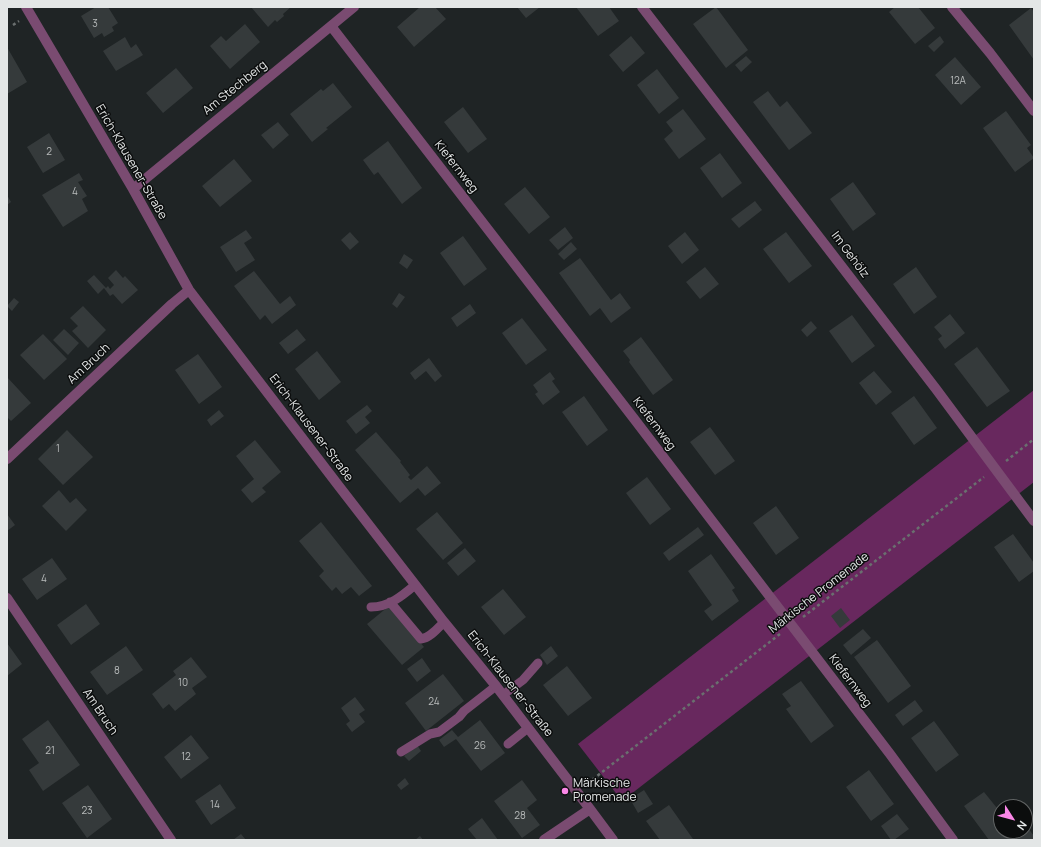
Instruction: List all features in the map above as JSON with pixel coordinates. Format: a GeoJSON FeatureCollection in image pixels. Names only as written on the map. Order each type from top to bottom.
{"type":"FeatureCollection","features":[{"type":"Feature","properties":{"kind":"street","name":"Erich-Klausener-Straße"},"geometry":{"type":"LineString","coordinates":[[26,7],[133,189],[189,290],[323,467],[503,695],[613,840]]}},
{"type":"Feature","properties":{"kind":"street","name":"Am Stechberg"},"geometry":{"type":"LineString","coordinates":[[133,189],[354,7]]}},
{"type":"Feature","properties":{"kind":"street","name":"Im Gehölz"},"geometry":{"type":"LineString","coordinates":[[642,7],[936,389],[1034,521]]}},
{"type":"Feature","properties":{"kind":"street"},"geometry":{"type":"LineString","coordinates":[[952,7],[990,53],[1034,111]]}},
{"type":"Feature","properties":{"kind":"street","name":"Kiefernweg"},"geometry":{"type":"LineString","coordinates":[[331,26],[635,420],[890,754],[953,840]]}},
{"type":"Feature","properties":{"kind":"street","name":"Am Bruch"},"geometry":{"type":"LineString","coordinates":[[7,459],[172,304],[189,290]]}},
{"type":"Feature","properties":{"kind":"street","name":"Am Bruch"},"geometry":{"type":"LineString","coordinates":[[7,598],[171,840]]}},
{"type":"Feature","properties":{"kind":"street"},"geometry":{"type":"LineString","coordinates":[[544,840],[590,808]]}},
{"type":"Feature","properties":{"kind":"lane"},"geometry":{"type":"LineString","coordinates":[[371,607],[384,606],[399,598],[415,585]]}},
{"type":"Feature","properties":{"kind":"lane"},"geometry":{"type":"LineString","coordinates":[[390,602],[421,640],[428,637],[444,622]]}},
{"type":"Feature","properties":{"kind":"lane"},"geometry":{"type":"LineString","coordinates":[[503,695],[523,680],[538,663]]}},
{"type":"Feature","properties":{"kind":"lane"},"geometry":{"type":"LineString","coordinates":[[401,752],[430,734],[439,732],[496,686]]}},
{"type":"Feature","properties":{"kind":"lane"},"geometry":{"type":"LineString","coordinates":[[508,744],[528,728]]}},
{"type":"Feature","properties":{"kind":"path","name":"Märkische Promenade"},"geometry":{"type":"LineString","coordinates":[[577,791],[1034,439]]}},
{"type":"Feature","properties":{"kind":"shaded area"},"geometry":{"type":"Polygon","coordinates":[[[1034,390],[1034,482],[622,801],[578,744],[1034,390]]]}},
{"type":"Feature","properties":{"kind":"building"},"geometry":{"type":"Polygon","coordinates":[[[96,7],[108,7],[118,23],[112,27],[114,31],[104,37],[102,33],[94,38],[81,16],[96,7]]]}},
{"type":"Feature","properties":{"kind":"building"},"geometry":{"type":"Polygon","coordinates":[[[251,7],[291,7],[283,14],[284,16],[277,22],[275,20],[268,27],[251,7]]]}},
{"type":"Feature","properties":{"kind":"building"},"geometry":{"type":"Polygon","coordinates":[[[420,7],[435,7],[446,19],[414,47],[397,27],[420,7]]]}},
{"type":"Feature","properties":{"kind":"building"},"geometry":{"type":"Polygon","coordinates":[[[517,7],[540,7],[526,18],[517,7]]]}},
{"type":"Feature","properties":{"kind":"building"},"geometry":{"type":"Polygon","coordinates":[[[576,7],[609,7],[619,21],[598,36],[576,7]]]}},
{"type":"Feature","properties":{"kind":"building"},"geometry":{"type":"Polygon","coordinates":[[[716,7],[748,50],[726,68],[693,24],[716,7]]]}},
{"type":"Feature","properties":{"kind":"building"},"geometry":{"type":"Polygon","coordinates":[[[895,7],[918,7],[935,28],[915,44],[889,12],[895,7]]]}},
{"type":"Feature","properties":{"kind":"building"},"geometry":{"type":"Polygon","coordinates":[[[1031,8],[1034,12],[1034,60],[1009,25],[1031,8]]]}},
{"type":"Feature","properties":{"kind":"building"},"geometry":{"type":"Polygon","coordinates":[[[245,24],[260,42],[230,69],[210,46],[221,36],[226,41],[245,24]]]}},
{"type":"Feature","properties":{"kind":"building"},"geometry":{"type":"Polygon","coordinates":[[[631,36],[645,53],[623,72],[609,55],[631,36]]]}},
{"type":"Feature","properties":{"kind":"building"},"geometry":{"type":"Polygon","coordinates":[[[940,36],[944,42],[934,52],[928,46],[940,36]]]}},
{"type":"Feature","properties":{"kind":"building"},"geometry":{"type":"Polygon","coordinates":[[[125,37],[131,48],[136,44],[143,55],[116,71],[103,51],[125,37]]]}},
{"type":"Feature","properties":{"kind":"building"},"geometry":{"type":"Polygon","coordinates":[[[7,47],[27,82],[7,94],[7,47]]]}},
{"type":"Feature","properties":{"kind":"building"},"geometry":{"type":"Polygon","coordinates":[[[746,56],[752,62],[741,72],[735,65],[746,56]]]}},
{"type":"Feature","properties":{"kind":"building"},"geometry":{"type":"Polygon","coordinates":[[[955,57],[981,87],[961,105],[935,75],[955,57]]]}},
{"type":"Feature","properties":{"kind":"building"},"geometry":{"type":"Polygon","coordinates":[[[176,68],[193,88],[163,113],[146,93],[176,68]]]}},
{"type":"Feature","properties":{"kind":"building"},"geometry":{"type":"Polygon","coordinates":[[[657,69],[679,98],[659,114],[637,85],[657,69]]]}},
{"type":"Feature","properties":{"kind":"building"},"geometry":{"type":"Polygon","coordinates":[[[333,83],[352,107],[326,128],[328,129],[312,142],[290,114],[321,89],[323,91],[333,83]]]}},
{"type":"Feature","properties":{"kind":"building"},"geometry":{"type":"Polygon","coordinates":[[[768,91],[780,107],[787,101],[812,133],[789,150],[753,102],[768,91]]]}},
{"type":"Feature","properties":{"kind":"building"},"geometry":{"type":"Polygon","coordinates":[[[463,107],[487,139],[468,153],[444,122],[463,107]]]}},
{"type":"Feature","properties":{"kind":"building"},"geometry":{"type":"Polygon","coordinates":[[[683,109],[706,139],[679,159],[664,139],[673,131],[666,122],[683,109]]]}},
{"type":"Feature","properties":{"kind":"building"},"geometry":{"type":"Polygon","coordinates":[[[1006,111],[1031,145],[1027,148],[1034,158],[1015,172],[983,128],[1006,111]]]}},
{"type":"Feature","properties":{"kind":"building"},"geometry":{"type":"Polygon","coordinates":[[[278,122],[289,135],[273,149],[261,135],[278,122]]]}},
{"type":"Feature","properties":{"kind":"building"},"geometry":{"type":"Polygon","coordinates":[[[49,133],[65,160],[43,173],[27,147],[49,133]]]}},
{"type":"Feature","properties":{"kind":"building"},"geometry":{"type":"Polygon","coordinates":[[[388,141],[422,188],[402,204],[378,172],[374,175],[363,160],[388,141]]]}},
{"type":"Feature","properties":{"kind":"building"},"geometry":{"type":"Polygon","coordinates":[[[720,153],[742,183],[722,198],[700,168],[720,153]]]}},
{"type":"Feature","properties":{"kind":"building"},"geometry":{"type":"Polygon","coordinates":[[[234,159],[252,181],[220,207],[202,186],[234,159]]]}},
{"type":"Feature","properties":{"kind":"building"},"geometry":{"type":"Polygon","coordinates":[[[79,173],[83,180],[78,182],[87,196],[82,199],[88,211],[63,227],[42,195],[79,173]]]}},
{"type":"Feature","properties":{"kind":"building"},"geometry":{"type":"Polygon","coordinates":[[[853,182],[876,214],[853,231],[830,199],[853,182]]]}},
{"type":"Feature","properties":{"kind":"building"},"geometry":{"type":"Polygon","coordinates":[[[525,187],[550,217],[529,234],[504,204],[525,187]]]}},
{"type":"Feature","properties":{"kind":"building"},"geometry":{"type":"Polygon","coordinates":[[[7,195],[11,202],[7,205],[7,195]]]}},
{"type":"Feature","properties":{"kind":"building"},"geometry":{"type":"Polygon","coordinates":[[[755,201],[762,210],[739,228],[731,219],[755,201]]]}},
{"type":"Feature","properties":{"kind":"building"},"geometry":{"type":"Polygon","coordinates":[[[565,227],[573,238],[558,250],[549,240],[565,227]]]}},
{"type":"Feature","properties":{"kind":"building"},"geometry":{"type":"Polygon","coordinates":[[[246,230],[252,238],[244,243],[255,260],[236,272],[220,247],[246,230]]]}},
{"type":"Feature","properties":{"kind":"building"},"geometry":{"type":"Polygon","coordinates":[[[350,232],[359,242],[350,250],[341,240],[350,232]]]}},
{"type":"Feature","properties":{"kind":"building"},"geometry":{"type":"Polygon","coordinates":[[[685,232],[699,250],[682,264],[668,246],[685,232]]]}},
{"type":"Feature","properties":{"kind":"building"},"geometry":{"type":"Polygon","coordinates":[[[786,232],[812,266],[789,283],[763,249],[786,232]]]}},
{"type":"Feature","properties":{"kind":"building"},"geometry":{"type":"Polygon","coordinates":[[[463,236],[487,269],[464,286],[440,253],[463,236]]]}},
{"type":"Feature","properties":{"kind":"building"},"geometry":{"type":"Polygon","coordinates":[[[571,242],[577,249],[564,260],[558,254],[571,242]]]}},
{"type":"Feature","properties":{"kind":"building"},"geometry":{"type":"Polygon","coordinates":[[[404,254],[413,260],[407,269],[399,263],[404,254]]]}},
{"type":"Feature","properties":{"kind":"building"},"geometry":{"type":"Polygon","coordinates":[[[580,258],[611,300],[620,293],[631,308],[611,323],[600,308],[590,316],[559,273],[580,258]]]}},
{"type":"Feature","properties":{"kind":"building"},"geometry":{"type":"Polygon","coordinates":[[[705,267],[719,284],[700,299],[686,282],[705,267]]]}},
{"type":"Feature","properties":{"kind":"building"},"geometry":{"type":"Polygon","coordinates":[[[916,267],[937,297],[914,314],[893,284],[916,267]]]}},
{"type":"Feature","properties":{"kind":"building"},"geometry":{"type":"Polygon","coordinates":[[[116,270],[123,278],[125,276],[138,290],[122,304],[113,294],[110,296],[104,288],[98,294],[87,281],[94,275],[106,288],[108,286],[110,289],[114,285],[108,278],[116,270]]]}},
{"type":"Feature","properties":{"kind":"building"},"geometry":{"type":"Polygon","coordinates":[[[254,271],[280,304],[290,296],[296,305],[272,324],[265,315],[260,320],[234,286],[254,271]]]}},
{"type":"Feature","properties":{"kind":"building"},"geometry":{"type":"Polygon","coordinates":[[[399,293],[405,297],[397,308],[392,304],[399,293]]]}},
{"type":"Feature","properties":{"kind":"building"},"geometry":{"type":"Polygon","coordinates":[[[14,298],[19,302],[12,311],[7,306],[14,298]]]}},
{"type":"Feature","properties":{"kind":"building"},"geometry":{"type":"Polygon","coordinates":[[[470,304],[476,313],[457,327],[451,318],[470,304]]]}},
{"type":"Feature","properties":{"kind":"building"},"geometry":{"type":"Polygon","coordinates":[[[83,306],[106,330],[88,348],[72,331],[78,326],[70,318],[83,306]]]}},
{"type":"Feature","properties":{"kind":"building"},"geometry":{"type":"Polygon","coordinates":[[[950,314],[965,333],[945,349],[938,339],[942,336],[934,327],[950,314]]]}},
{"type":"Feature","properties":{"kind":"building"},"geometry":{"type":"Polygon","coordinates":[[[852,315],[875,346],[852,363],[829,331],[852,315]]]}},
{"type":"Feature","properties":{"kind":"building"},"geometry":{"type":"Polygon","coordinates":[[[522,318],[547,350],[526,365],[502,333],[522,318]]]}},
{"type":"Feature","properties":{"kind":"building"},"geometry":{"type":"Polygon","coordinates":[[[811,321],[817,328],[807,337],[801,330],[811,321]]]}},
{"type":"Feature","properties":{"kind":"building"},"geometry":{"type":"Polygon","coordinates":[[[64,329],[79,343],[68,355],[53,340],[64,329]]]}},
{"type":"Feature","properties":{"kind":"building"},"geometry":{"type":"Polygon","coordinates":[[[297,329],[306,340],[288,354],[279,343],[297,329]]]}},
{"type":"Feature","properties":{"kind":"building"},"geometry":{"type":"Polygon","coordinates":[[[43,334],[67,359],[44,380],[20,355],[43,334]]]}},
{"type":"Feature","properties":{"kind":"building"},"geometry":{"type":"Polygon","coordinates":[[[641,337],[673,380],[653,395],[629,362],[630,360],[623,351],[641,337]]]}},
{"type":"Feature","properties":{"kind":"building"},"geometry":{"type":"Polygon","coordinates":[[[977,347],[1010,391],[987,407],[954,364],[977,347]]]}},
{"type":"Feature","properties":{"kind":"building"},"geometry":{"type":"Polygon","coordinates":[[[317,351],[341,382],[319,400],[295,369],[317,351]]]}},
{"type":"Feature","properties":{"kind":"building"},"geometry":{"type":"Polygon","coordinates":[[[198,354],[222,387],[199,404],[175,370],[198,354]]]}},
{"type":"Feature","properties":{"kind":"building"},"geometry":{"type":"Polygon","coordinates":[[[429,358],[442,376],[435,382],[426,371],[415,380],[410,373],[429,358]]]}},
{"type":"Feature","properties":{"kind":"building"},"geometry":{"type":"Polygon","coordinates":[[[874,371],[892,392],[876,405],[859,383],[874,371]]]}},
{"type":"Feature","properties":{"kind":"building"},"geometry":{"type":"Polygon","coordinates":[[[550,372],[555,379],[552,381],[560,392],[543,405],[535,394],[538,392],[533,385],[550,372]]]}},
{"type":"Feature","properties":{"kind":"building"},"geometry":{"type":"Polygon","coordinates":[[[7,377],[31,403],[11,421],[7,417],[7,377]]]}},
{"type":"Feature","properties":{"kind":"building"},"geometry":{"type":"Polygon","coordinates":[[[584,396],[608,430],[587,446],[562,412],[584,396]]]}},
{"type":"Feature","properties":{"kind":"building"},"geometry":{"type":"Polygon","coordinates":[[[914,396],[937,428],[914,445],[891,413],[914,396]]]}},
{"type":"Feature","properties":{"kind":"building"},"geometry":{"type":"Polygon","coordinates":[[[367,405],[372,411],[365,417],[370,423],[356,434],[346,421],[367,405]]]}},
{"type":"Feature","properties":{"kind":"building"},"geometry":{"type":"Polygon","coordinates":[[[219,410],[224,416],[211,426],[207,420],[219,410]]]}},
{"type":"Feature","properties":{"kind":"building"},"geometry":{"type":"Polygon","coordinates":[[[710,427],[735,461],[715,475],[690,442],[710,427]]]}},
{"type":"Feature","properties":{"kind":"building"},"geometry":{"type":"Polygon","coordinates":[[[67,430],[93,457],[63,485],[38,459],[67,430]]]}},
{"type":"Feature","properties":{"kind":"building"},"geometry":{"type":"Polygon","coordinates":[[[376,432],[401,461],[400,462],[410,475],[408,477],[411,480],[427,466],[441,483],[425,496],[418,488],[400,503],[355,450],[376,432]]]}},
{"type":"Feature","properties":{"kind":"building"},"geometry":{"type":"Polygon","coordinates":[[[255,440],[281,472],[262,488],[266,492],[252,503],[241,490],[254,479],[236,456],[255,440]]]}},
{"type":"Feature","properties":{"kind":"building"},"geometry":{"type":"Polygon","coordinates":[[[647,477],[671,509],[650,525],[626,493],[647,477]]]}},
{"type":"Feature","properties":{"kind":"building"},"geometry":{"type":"Polygon","coordinates":[[[59,490],[70,503],[76,498],[87,510],[66,531],[42,506],[59,490]]]}},
{"type":"Feature","properties":{"kind":"building"},"geometry":{"type":"Polygon","coordinates":[[[776,506],[799,538],[776,555],[753,523],[776,506]]]}},
{"type":"Feature","properties":{"kind":"building"},"geometry":{"type":"Polygon","coordinates":[[[437,512],[463,543],[443,560],[416,529],[437,512]]]}},
{"type":"Feature","properties":{"kind":"building"},"geometry":{"type":"Polygon","coordinates":[[[7,514],[15,525],[7,531],[7,514]]]}},
{"type":"Feature","properties":{"kind":"building"},"geometry":{"type":"Polygon","coordinates":[[[321,522],[372,586],[359,596],[351,587],[342,594],[336,587],[332,591],[319,576],[324,571],[299,541],[321,522]]]}},
{"type":"Feature","properties":{"kind":"building"},"geometry":{"type":"Polygon","coordinates":[[[698,527],[704,535],[669,561],[663,553],[698,527]]]}},
{"type":"Feature","properties":{"kind":"building"},"geometry":{"type":"Polygon","coordinates":[[[1013,534],[1034,563],[1034,571],[1019,582],[994,547],[1013,534]]]}},
{"type":"Feature","properties":{"kind":"building"},"geometry":{"type":"Polygon","coordinates":[[[465,548],[476,561],[458,576],[447,563],[465,548]]]}},
{"type":"Feature","properties":{"kind":"building"},"geometry":{"type":"Polygon","coordinates":[[[711,554],[735,588],[732,590],[739,601],[712,621],[704,611],[712,605],[688,571],[711,554]]]}},
{"type":"Feature","properties":{"kind":"building"},"geometry":{"type":"Polygon","coordinates":[[[52,558],[67,579],[37,600],[22,579],[52,558]]]}},
{"type":"Feature","properties":{"kind":"building"},"geometry":{"type":"Polygon","coordinates":[[[503,589],[526,617],[504,635],[481,607],[503,589]]]}},
{"type":"Feature","properties":{"kind":"building"},"geometry":{"type":"Polygon","coordinates":[[[86,604],[100,624],[71,645],[57,625],[86,604]]]}},
{"type":"Feature","properties":{"kind":"building"},"geometry":{"type":"Polygon","coordinates":[[[389,606],[424,647],[402,665],[367,624],[389,606]]]}},
{"type":"Feature","properties":{"kind":"building"},"geometry":{"type":"Polygon","coordinates":[[[841,608],[850,620],[840,628],[831,616],[841,608]]]}},
{"type":"Feature","properties":{"kind":"building"},"geometry":{"type":"Polygon","coordinates":[[[863,629],[871,638],[851,655],[843,645],[863,629]]]}},
{"type":"Feature","properties":{"kind":"building"},"geometry":{"type":"Polygon","coordinates":[[[877,640],[911,686],[888,703],[854,657],[877,640]]]}},
{"type":"Feature","properties":{"kind":"building"},"geometry":{"type":"Polygon","coordinates":[[[7,643],[22,664],[7,676],[7,643]]]}},
{"type":"Feature","properties":{"kind":"building"},"geometry":{"type":"Polygon","coordinates":[[[126,646],[143,670],[107,695],[90,672],[126,646]]]}},
{"type":"Feature","properties":{"kind":"building"},"geometry":{"type":"Polygon","coordinates":[[[551,646],[558,656],[547,665],[540,655],[551,646]]]}},
{"type":"Feature","properties":{"kind":"building"},"geometry":{"type":"Polygon","coordinates":[[[191,657],[207,677],[192,688],[196,694],[175,711],[169,704],[163,709],[152,694],[176,675],[173,671],[191,657]]]}},
{"type":"Feature","properties":{"kind":"building"},"geometry":{"type":"Polygon","coordinates":[[[422,658],[431,671],[417,682],[407,669],[422,658]]]}},
{"type":"Feature","properties":{"kind":"building"},"geometry":{"type":"Polygon","coordinates":[[[567,666],[592,698],[568,716],[543,685],[567,666]]]}},
{"type":"Feature","properties":{"kind":"building"},"geometry":{"type":"Polygon","coordinates":[[[443,674],[464,701],[426,731],[405,703],[443,674]]]}},
{"type":"Feature","properties":{"kind":"building"},"geometry":{"type":"Polygon","coordinates":[[[801,681],[834,726],[811,743],[786,709],[791,706],[782,694],[801,681]]]}},
{"type":"Feature","properties":{"kind":"building"},"geometry":{"type":"Polygon","coordinates":[[[355,697],[365,710],[359,714],[365,722],[352,732],[346,724],[350,721],[341,708],[355,697]]]}},
{"type":"Feature","properties":{"kind":"building"},"geometry":{"type":"Polygon","coordinates":[[[915,700],[923,711],[903,726],[895,715],[915,700]]]}},
{"type":"Feature","properties":{"kind":"building"},"geometry":{"type":"Polygon","coordinates":[[[48,720],[80,765],[43,791],[29,770],[39,763],[22,739],[48,720]]]}},
{"type":"Feature","properties":{"kind":"building"},"geometry":{"type":"Polygon","coordinates":[[[480,720],[505,753],[481,771],[456,739],[444,747],[439,740],[452,730],[458,737],[480,720]]]}},
{"type":"Feature","properties":{"kind":"building"},"geometry":{"type":"Polygon","coordinates":[[[934,721],[959,755],[936,772],[911,738],[934,721]]]}},
{"type":"Feature","properties":{"kind":"building"},"geometry":{"type":"Polygon","coordinates":[[[191,735],[209,758],[181,779],[164,757],[191,735]]]}},
{"type":"Feature","properties":{"kind":"building"},"geometry":{"type":"Polygon","coordinates":[[[417,745],[421,751],[409,761],[404,756],[417,745]]]}},
{"type":"Feature","properties":{"kind":"building"},"geometry":{"type":"Polygon","coordinates":[[[869,770],[894,804],[871,821],[846,787],[869,770]]]}},
{"type":"Feature","properties":{"kind":"building"},"geometry":{"type":"Polygon","coordinates":[[[405,778],[409,784],[401,790],[397,785],[405,778]]]}},
{"type":"Feature","properties":{"kind":"building"},"geometry":{"type":"Polygon","coordinates":[[[522,780],[537,800],[527,808],[540,825],[522,838],[494,801],[522,780]]]}},
{"type":"Feature","properties":{"kind":"building"},"geometry":{"type":"Polygon","coordinates":[[[220,784],[236,808],[211,825],[195,801],[220,784]]]}},
{"type":"Feature","properties":{"kind":"building"},"geometry":{"type":"Polygon","coordinates":[[[88,785],[112,819],[87,838],[62,803],[88,785]]]}},
{"type":"Feature","properties":{"kind":"building"},"geometry":{"type":"Polygon","coordinates":[[[644,790],[653,804],[638,813],[630,799],[644,790]]]}},
{"type":"Feature","properties":{"kind":"building"},"geometry":{"type":"Polygon","coordinates":[[[984,792],[993,803],[993,839],[1033,839],[1033,835],[1034,840],[989,840],[964,806],[984,792]]]}},
{"type":"Feature","properties":{"kind":"building"},"geometry":{"type":"Polygon","coordinates":[[[669,805],[693,839],[660,840],[646,821],[669,805]]]}},
{"type":"Feature","properties":{"kind":"building"},"geometry":{"type":"Polygon","coordinates":[[[897,814],[909,829],[894,840],[891,840],[881,826],[897,814]]]}},
{"type":"Feature","properties":{"kind":"building"},"geometry":{"type":"Polygon","coordinates":[[[482,818],[498,840],[477,840],[468,829],[482,818]]]}},
{"type":"Feature","properties":{"kind":"building"},"geometry":{"type":"Polygon","coordinates":[[[241,834],[246,840],[233,840],[241,834]]]}},
{"type":"Feature","properties":{"kind":"building"},"geometry":{"type":"Polygon","coordinates":[[[420,836],[423,840],[415,840],[420,836]]]}},
{"type":"Feature","properties":{"kind":"place","name":"Märkische Promenade"},"geometry":{"type":"Point","coordinates":[565,791]}}]}
